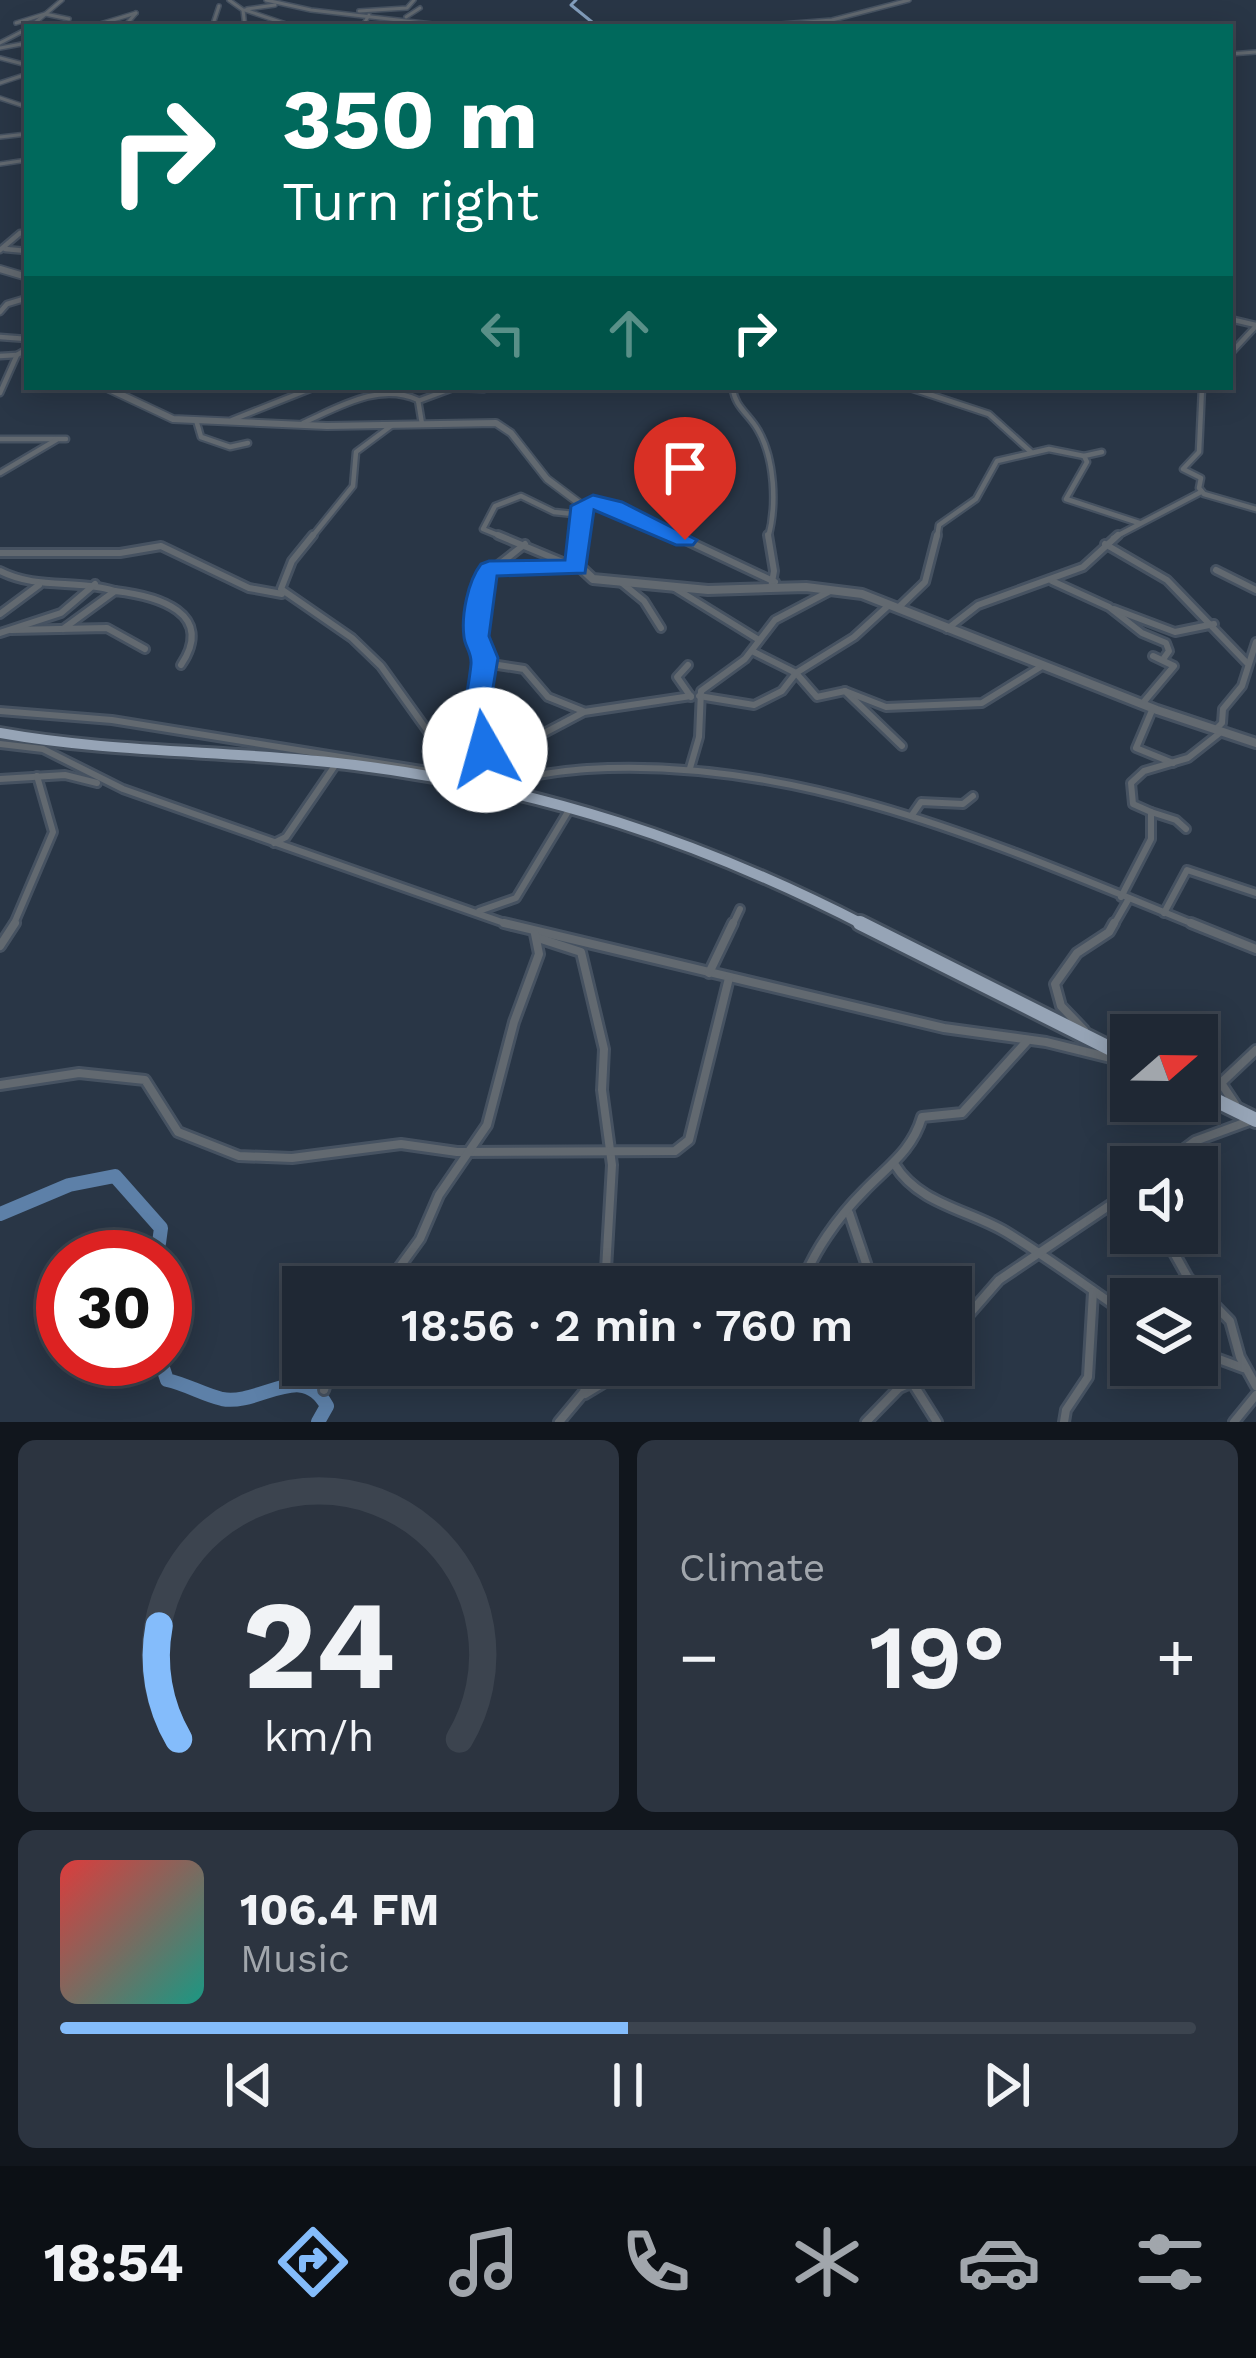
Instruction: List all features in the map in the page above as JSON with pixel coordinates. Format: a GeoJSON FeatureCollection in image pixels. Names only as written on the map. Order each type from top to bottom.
{"type":"FeatureCollection","features":[{"type":"Feature","properties":{"kind":"highway"},"geometry":{"type":"LineString","coordinates":[[0,733],[93,746],[336,764],[475,782],[571,807],[718,855],[802,891],[1110,1051]]}},
{"type":"Feature","properties":{"kind":"highway"},"geometry":{"type":"LineString","coordinates":[[1218,1101],[1256,1120]]}},
{"type":"Feature","properties":{"kind":"street"},"geometry":{"type":"LineString","coordinates":[[33,24],[62,0]]}},
{"type":"Feature","properties":{"kind":"street"},"geometry":{"type":"LineString","coordinates":[[229,0],[286,24]]}},
{"type":"Feature","properties":{"kind":"street"},"geometry":{"type":"LineString","coordinates":[[266,0],[405,22],[420,8]]}},
{"type":"Feature","properties":{"kind":"street"},"geometry":{"type":"LineString","coordinates":[[344,14],[407,8],[414,0]]}},
{"type":"Feature","properties":{"kind":"street"},"geometry":{"type":"LineString","coordinates":[[781,24],[832,20],[909,0]]}},
{"type":"Feature","properties":{"kind":"street"},"geometry":{"type":"LineString","coordinates":[[244,10],[278,4]]}},
{"type":"Feature","properties":{"kind":"street"},"geometry":{"type":"LineString","coordinates":[[213,24],[219,6]]}},
{"type":"Feature","properties":{"kind":"street"},"geometry":{"type":"LineString","coordinates":[[244,10],[245,24]]}},
{"type":"Feature","properties":{"kind":"street"},"geometry":{"type":"LineString","coordinates":[[16,23],[45,14],[69,19]]}},
{"type":"Feature","properties":{"kind":"street"},"geometry":{"type":"LineString","coordinates":[[101,24],[136,14],[127,24]]}},
{"type":"Feature","properties":{"kind":"street"},"geometry":{"type":"LineString","coordinates":[[363,24],[369,15]]}},
{"type":"Feature","properties":{"kind":"street"},"geometry":{"type":"LineString","coordinates":[[1,250],[24,231]]}},
{"type":"Feature","properties":{"kind":"street"},"geometry":{"type":"LineString","coordinates":[[1233,351],[1256,326]]}},
{"type":"Feature","properties":{"kind":"street"},"geometry":{"type":"LineString","coordinates":[[0,356],[24,351]]}},
{"type":"Feature","properties":{"kind":"street"},"geometry":{"type":"LineString","coordinates":[[0,393],[17,355]]}},
{"type":"Feature","properties":{"kind":"street"},"geometry":{"type":"LineString","coordinates":[[111,390],[160,416],[196,420],[391,426],[478,421],[504,427],[537,469],[583,510]]}},
{"type":"Feature","properties":{"kind":"street"},"geometry":{"type":"LineString","coordinates":[[228,421],[307,390]]}},
{"type":"Feature","properties":{"kind":"street"},"geometry":{"type":"LineString","coordinates":[[299,425],[396,390]]}},
{"type":"Feature","properties":{"kind":"street"},"geometry":{"type":"LineString","coordinates":[[402,390],[418,400],[422,424]]}},
{"type":"Feature","properties":{"kind":"street"},"geometry":{"type":"LineString","coordinates":[[418,400],[448,390]]}},
{"type":"Feature","properties":{"kind":"street"},"geometry":{"type":"LineString","coordinates":[[733,390],[734,400],[758,423],[768,447],[773,517],[767,539],[773,585]]}},
{"type":"Feature","properties":{"kind":"street"},"geometry":{"type":"LineString","coordinates":[[917,390],[989,414],[1031,452]]}},
{"type":"Feature","properties":{"kind":"street"},"geometry":{"type":"LineString","coordinates":[[1201,390],[1194,405],[1201,451],[1183,469],[1200,477],[1201,492]]}},
{"type":"Feature","properties":{"kind":"street"},"geometry":{"type":"LineString","coordinates":[[196,420],[201,437],[230,447],[248,443]]}},
{"type":"Feature","properties":{"kind":"street"},"geometry":{"type":"LineString","coordinates":[[285,594],[281,584],[292,561],[353,486],[354,455],[391,426]]}},
{"type":"Feature","properties":{"kind":"street"},"geometry":{"type":"LineString","coordinates":[[0,439],[66,439]]}},
{"type":"Feature","properties":{"kind":"street"},"geometry":{"type":"LineString","coordinates":[[1,471],[27,461],[56,440]]}},
{"type":"Feature","properties":{"kind":"street"},"geometry":{"type":"LineString","coordinates":[[433,770],[533,739],[586,712],[696,698],[751,706],[782,691],[796,673],[854,637],[930,577],[939,524],[976,499],[997,461],[1057,449],[1084,456],[1102,452]]}},
{"type":"Feature","properties":{"kind":"street"},"geometry":{"type":"LineString","coordinates":[[1084,456],[1087,462],[1066,500],[1140,524]]}},
{"type":"Feature","properties":{"kind":"street"},"geometry":{"type":"LineString","coordinates":[[947,629],[976,602],[1052,581],[1091,563],[1106,544],[1201,492],[1256,509]]}},
{"type":"Feature","properties":{"kind":"street"},"geometry":{"type":"LineString","coordinates":[[773,585],[596,502],[583,510],[554,512],[525,496],[500,502],[483,530],[525,544],[593,579],[673,587],[833,589],[893,606],[1142,704],[1256,743]]}},
{"type":"Feature","properties":{"kind":"street"},"geometry":{"type":"LineString","coordinates":[[573,566],[583,510]]}},
{"type":"Feature","properties":{"kind":"street"},"geometry":{"type":"LineString","coordinates":[[487,751],[479,739],[477,700],[485,664],[476,636],[483,578],[525,544]]}},
{"type":"Feature","properties":{"kind":"street"},"geometry":{"type":"LineString","coordinates":[[1106,544],[1154,569],[1214,624],[1247,663]]}},
{"type":"Feature","properties":{"kind":"street"},"geometry":{"type":"LineString","coordinates":[[0,553],[120,553],[163,546],[249,588],[285,594],[352,638],[388,674],[442,751],[463,762],[475,782]]}},
{"type":"Feature","properties":{"kind":"street"},"geometry":{"type":"LineString","coordinates":[[489,569],[573,566]]}},
{"type":"Feature","properties":{"kind":"street"},"geometry":{"type":"LineString","coordinates":[[1216,570],[1256,590]]}},
{"type":"Feature","properties":{"kind":"street"},"geometry":{"type":"LineString","coordinates":[[0,571],[39,585],[94,584],[161,599],[189,623],[196,637],[195,648],[181,665]]}},
{"type":"Feature","properties":{"kind":"street"},"geometry":{"type":"LineString","coordinates":[[1052,581],[1175,632],[1214,624]]}},
{"type":"Feature","properties":{"kind":"street"},"geometry":{"type":"LineString","coordinates":[[622,583],[638,594],[662,628]]}},
{"type":"Feature","properties":{"kind":"street"},"geometry":{"type":"LineString","coordinates":[[0,633],[61,614],[94,584]]}},
{"type":"Feature","properties":{"kind":"street"},"geometry":{"type":"LineString","coordinates":[[0,614],[39,585]]}},
{"type":"Feature","properties":{"kind":"street"},"geometry":{"type":"LineString","coordinates":[[673,587],[758,640]]}},
{"type":"Feature","properties":{"kind":"street"},"geometry":{"type":"LineString","coordinates":[[696,698],[752,651],[775,620],[833,589]]}},
{"type":"Feature","properties":{"kind":"street"},"geometry":{"type":"LineString","coordinates":[[63,629],[115,591]]}},
{"type":"Feature","properties":{"kind":"street"},"geometry":{"type":"LineString","coordinates":[[1111,608],[1142,632],[1166,643],[1169,651],[1163,658]]}},
{"type":"Feature","properties":{"kind":"street"},"geometry":{"type":"LineString","coordinates":[[11,630],[111,629],[146,650]]}},
{"type":"Feature","properties":{"kind":"street"},"geometry":{"type":"LineString","coordinates":[[1186,829],[1134,806],[1131,783],[1144,771],[1192,756],[1218,731],[1223,709],[1242,686],[1256,642]]}},
{"type":"Feature","properties":{"kind":"street"},"geometry":{"type":"LineString","coordinates":[[752,651],[796,673],[817,697],[845,691],[886,707],[982,703],[1045,664]]}},
{"type":"Feature","properties":{"kind":"street"},"geometry":{"type":"LineString","coordinates":[[1142,704],[1174,665],[1153,656]]}},
{"type":"Feature","properties":{"kind":"street"},"geometry":{"type":"LineString","coordinates":[[485,664],[524,669],[548,697],[586,712]]}},
{"type":"Feature","properties":{"kind":"street"},"geometry":{"type":"LineString","coordinates":[[688,665],[677,677],[696,698],[699,737],[690,768]]}},
{"type":"Feature","properties":{"kind":"street"},"geometry":{"type":"LineString","coordinates":[[845,691],[902,746]]}},
{"type":"Feature","properties":{"kind":"street"},"geometry":{"type":"LineString","coordinates":[[1153,708],[1136,748],[1174,763]]}},
{"type":"Feature","properties":{"kind":"street"},"geometry":{"type":"LineString","coordinates":[[0,711],[112,720],[200,738],[316,750],[475,782],[589,768],[690,768],[854,799],[912,815],[1256,949]]}},
{"type":"Feature","properties":{"kind":"street"},"geometry":{"type":"LineString","coordinates":[[0,744],[43,749],[120,788]]}},
{"type":"Feature","properties":{"kind":"street"},"geometry":{"type":"LineString","coordinates":[[274,843],[286,837],[336,764]]}},
{"type":"Feature","properties":{"kind":"street"},"geometry":{"type":"LineString","coordinates":[[0,946],[21,914],[32,886],[35,859],[55,826],[37,776]]}},
{"type":"Feature","properties":{"kind":"street"},"geometry":{"type":"LineString","coordinates":[[0,779],[76,776],[120,788],[581,952],[604,1045],[601,1085],[612,1200],[607,1266]]}},
{"type":"Feature","properties":{"kind":"street"},"geometry":{"type":"LineString","coordinates":[[912,815],[921,802],[963,804],[973,796]]}},
{"type":"Feature","properties":{"kind":"street"},"geometry":{"type":"LineString","coordinates":[[478,912],[516,898],[571,807]]}},
{"type":"Feature","properties":{"kind":"street"},"geometry":{"type":"LineString","coordinates":[[1099,1046],[1061,1006],[1055,984],[1077,953],[1109,932],[1151,839],[1151,812]]}},
{"type":"Feature","properties":{"kind":"street"},"geometry":{"type":"LineString","coordinates":[[1164,913],[1186,870],[1256,893]]}},
{"type":"Feature","properties":{"kind":"street"},"geometry":{"type":"LineString","coordinates":[[709,973],[712,958],[740,909]]}},
{"type":"Feature","properties":{"kind":"street"},"geometry":{"type":"LineString","coordinates":[[536,935],[944,1028],[1110,1056]]}},
{"type":"Feature","properties":{"kind":"street"},"geometry":{"type":"LineString","coordinates":[[400,1266],[420,1239],[442,1190],[487,1125],[514,1022],[539,954],[536,935]]}},
{"type":"Feature","properties":{"kind":"street"},"geometry":{"type":"LineString","coordinates":[[0,1085],[79,1073],[145,1080],[166,1121],[183,1136],[214,1150],[263,1160],[400,1144],[472,1151],[675,1151],[687,1144],[730,978]]}},
{"type":"Feature","properties":{"kind":"street"},"geometry":{"type":"LineString","coordinates":[[807,1266],[868,1184],[914,1143],[922,1117],[962,1113],[1028,1040]]}},
{"type":"Feature","properties":{"kind":"street"},"geometry":{"type":"LineString","coordinates":[[1255,1052],[1221,1083],[1227,1096],[1256,1120]]}},
{"type":"Feature","properties":{"kind":"street"},"geometry":{"type":"LineString","coordinates":[[1188,1146],[1256,1120]]}},
{"type":"Feature","properties":{"kind":"street"},"geometry":{"type":"LineString","coordinates":[[895,1164],[902,1178],[934,1200],[996,1226],[1110,1303]]}},
{"type":"Feature","properties":{"kind":"street"},"geometry":{"type":"LineString","coordinates":[[972,1311],[999,1280],[1110,1206]]}},
{"type":"Feature","properties":{"kind":"street"},"geometry":{"type":"LineString","coordinates":[[849,1213],[867,1266]]}},
{"type":"Feature","properties":{"kind":"street"},"geometry":{"type":"LineString","coordinates":[[1175,1254],[1188,1278],[1230,1321],[1256,1386]]}},
{"type":"Feature","properties":{"kind":"street"},"geometry":{"type":"LineString","coordinates":[[1064,1422],[1066,1408],[1088,1377],[1093,1292]]}},
{"type":"Feature","properties":{"kind":"street"},"geometry":{"type":"LineString","coordinates":[[1218,1359],[1246,1370]]}},
{"type":"Feature","properties":{"kind":"street"},"geometry":{"type":"LineString","coordinates":[[324,1390],[325,1386]]}},
{"type":"Feature","properties":{"kind":"street"},"geometry":{"type":"LineString","coordinates":[[581,1396],[584,1386]]}},
{"type":"Feature","properties":{"kind":"street"},"geometry":{"type":"LineString","coordinates":[[559,1422],[581,1396],[598,1386]]}},
{"type":"Feature","properties":{"kind":"street"},"geometry":{"type":"LineString","coordinates":[[866,1422],[907,1386]]}},
{"type":"Feature","properties":{"kind":"street"},"geometry":{"type":"LineString","coordinates":[[915,1386],[937,1422]]}},
{"type":"Feature","properties":{"kind":"street"},"geometry":{"type":"LineString","coordinates":[[1234,1422],[1256,1396]]}},
{"type":"Feature","properties":{"kind":"waterway"},"geometry":{"type":"LineString","coordinates":[[576,0],[571,5],[592,22]]}},
{"type":"Feature","properties":{"kind":"waterway"},"geometry":{"type":"LineString","coordinates":[[0,1214],[69,1185],[115,1176],[161,1230]]}},
{"type":"Feature","properties":{"kind":"waterway"},"geometry":{"type":"LineString","coordinates":[[184,1386],[222,1399],[305,1386],[327,1406],[318,1422]]}},
{"type":"Feature","properties":{"kind":"route"},"geometry":{"type":"LineString","coordinates":[[485,750],[479,739],[477,700],[485,658],[476,636],[483,578],[489,569],[577,568],[574,561],[583,506],[593,502],[685,540]]}}]}
